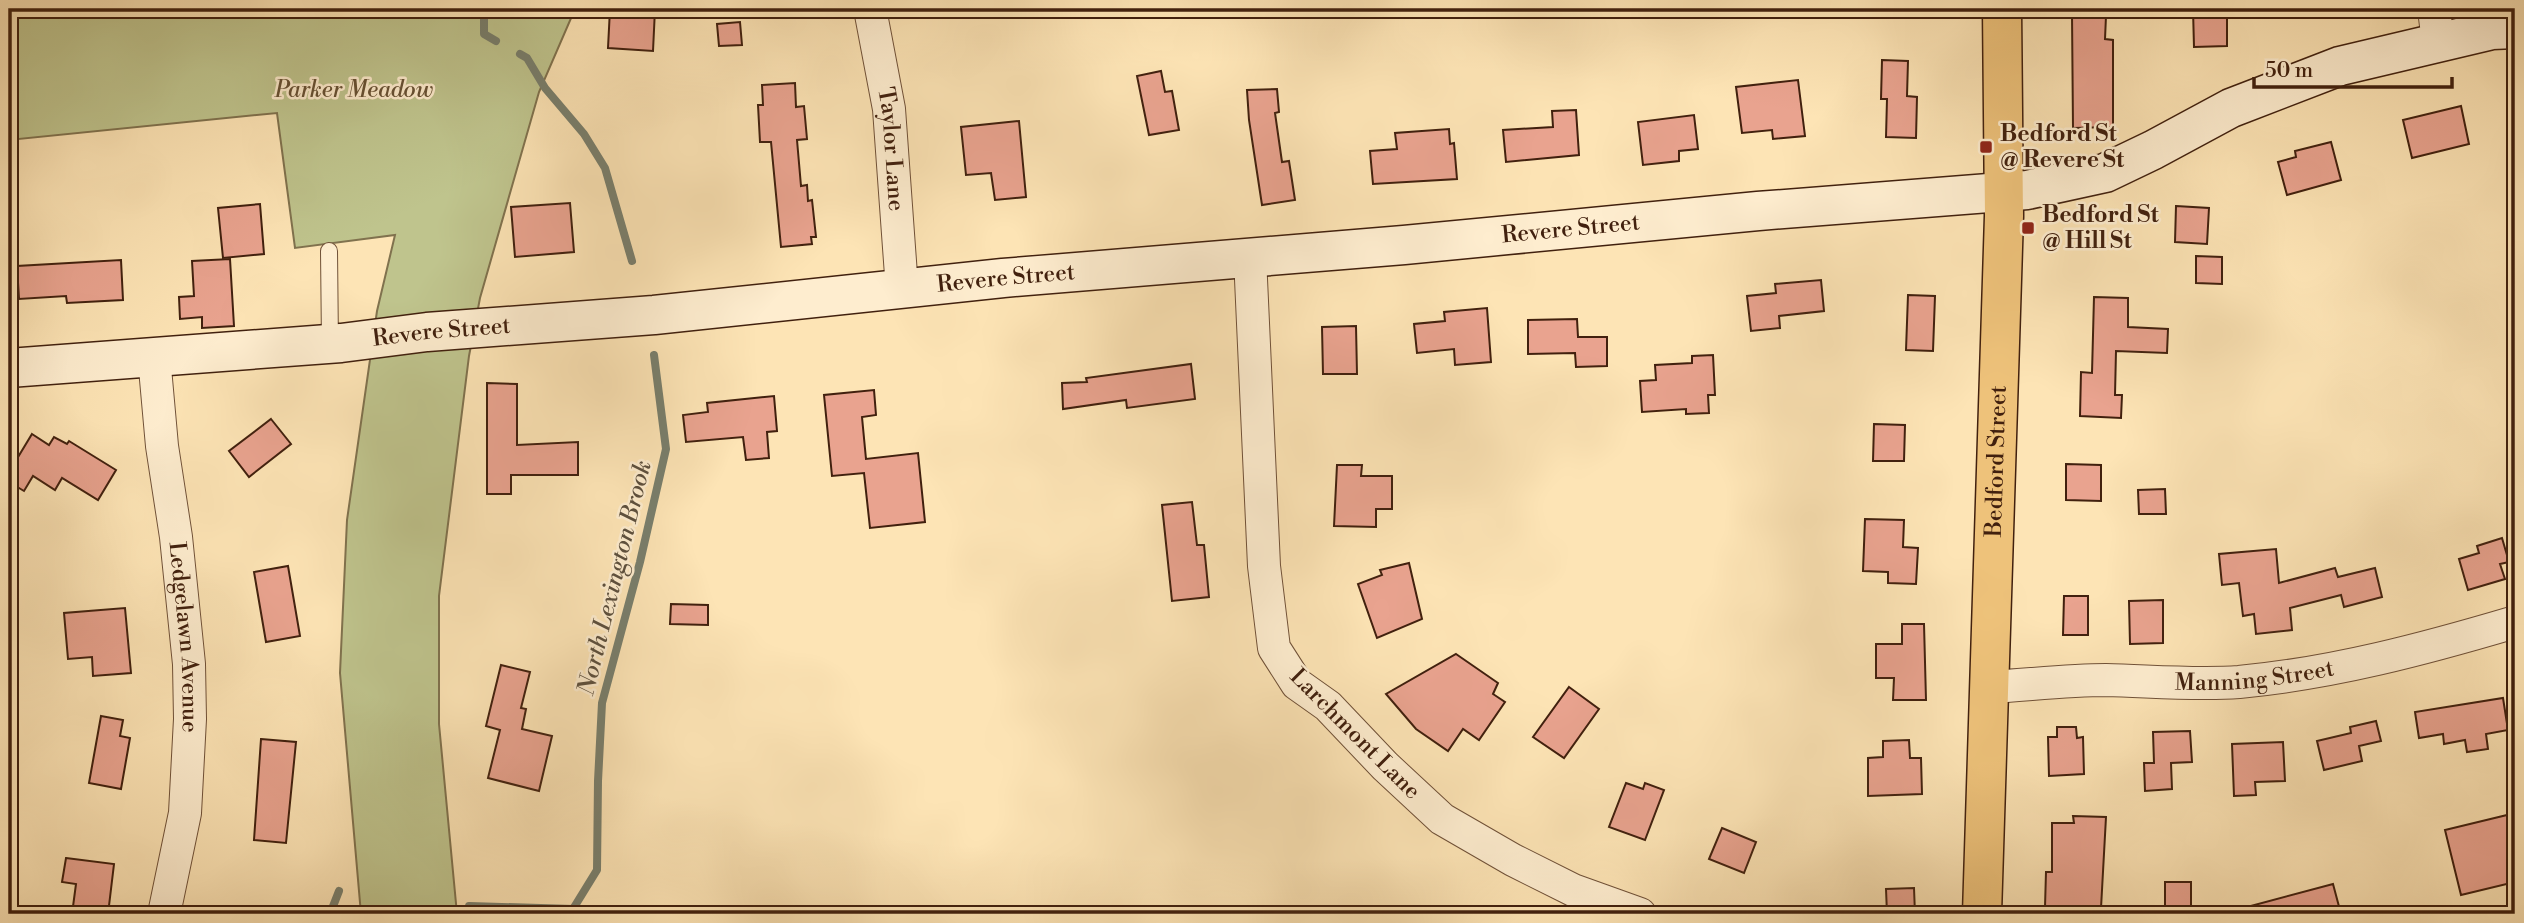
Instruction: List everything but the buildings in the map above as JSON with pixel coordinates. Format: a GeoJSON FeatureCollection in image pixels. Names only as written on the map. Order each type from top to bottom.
{"type":"FeatureCollection","features":[{"type":"Feature","properties":{"kind":"main road","name":"Bedford Street"},"geometry":{"type":"LineString","coordinates":[[1982,914],[2004,193],[2002,9]]}},
{"type":"Feature","properties":{"kind":"street","name":"Taylor Lane"},"geometry":{"type":"LineString","coordinates":[[870,9],[889,109],[902,289]]}},
{"type":"Feature","properties":{"kind":"street","name":"Revere Street"},"geometry":{"type":"LineString","coordinates":[[9,368],[330,344],[427,332],[629,317],[1003,278],[1404,245],[1758,211],[2028,190],[2105,173],[2231,108],[2436,25],[2491,30],[2515,29]]}},
{"type":"Feature","properties":{"kind":"street","name":"Larchmont Lane"},"geometry":{"type":"LineString","coordinates":[[1250,257],[1264,566],[1274,648],[1297,684],[1328,706],[1442,819],[1513,860],[1573,890],[1640,914]]}},
{"type":"Feature","properties":{"kind":"street","name":"Ledgelawn Avenue"},"geometry":{"type":"LineString","coordinates":[[154,357],[162,446],[176,537],[189,664],[190,719],[185,813],[163,914]]}},
{"type":"Feature","properties":{"kind":"street","name":"Manning Street"},"geometry":{"type":"LineString","coordinates":[[1989,687],[2105,680],[2232,682],[2311,673],[2408,653],[2515,622]]}},
{"type":"Feature","properties":{"kind":"lane"},"geometry":{"type":"LineString","coordinates":[[329,251],[330,344]]}},
{"type":"Feature","properties":{"kind":"green space","name":"Parker Meadow"},"geometry":{"type":"Polygon","coordinates":[[[9,9],[575,9],[539,92],[480,298],[469,356],[439,596],[439,724],[457,914],[361,914],[340,673],[347,520],[377,311],[395,235],[295,248],[277,113],[9,140],[9,9]]]}},
{"type":"Feature","properties":{"kind":"waterway","name":"North Lexington Brook"},"geometry":{"type":"LineString","coordinates":[[484,9],[484,34],[496,41]]}},
{"type":"Feature","properties":{"kind":"waterway","name":"North Lexington Brook"},"geometry":{"type":"LineString","coordinates":[[520,54],[527,58],[545,88],[584,134],[605,168],[632,261]]}},
{"type":"Feature","properties":{"kind":"waterway","name":"North Lexington Brook"},"geometry":{"type":"LineString","coordinates":[[469,906],[573,909],[597,870],[602,703],[640,562],[666,449],[654,355]]}},
{"type":"Feature","properties":{"kind":"waterway","name":"North Lexington Brook"},"geometry":{"type":"LineString","coordinates":[[330,914],[339,891]]}},
{"type":"Feature","properties":{"kind":"place","name":"Bedford St @ Revere St"},"geometry":{"type":"Point","coordinates":[1986,147]}},
{"type":"Feature","properties":{"kind":"place","name":"Bedford St @ Hill St"},"geometry":{"type":"Point","coordinates":[2028,228]}}]}
